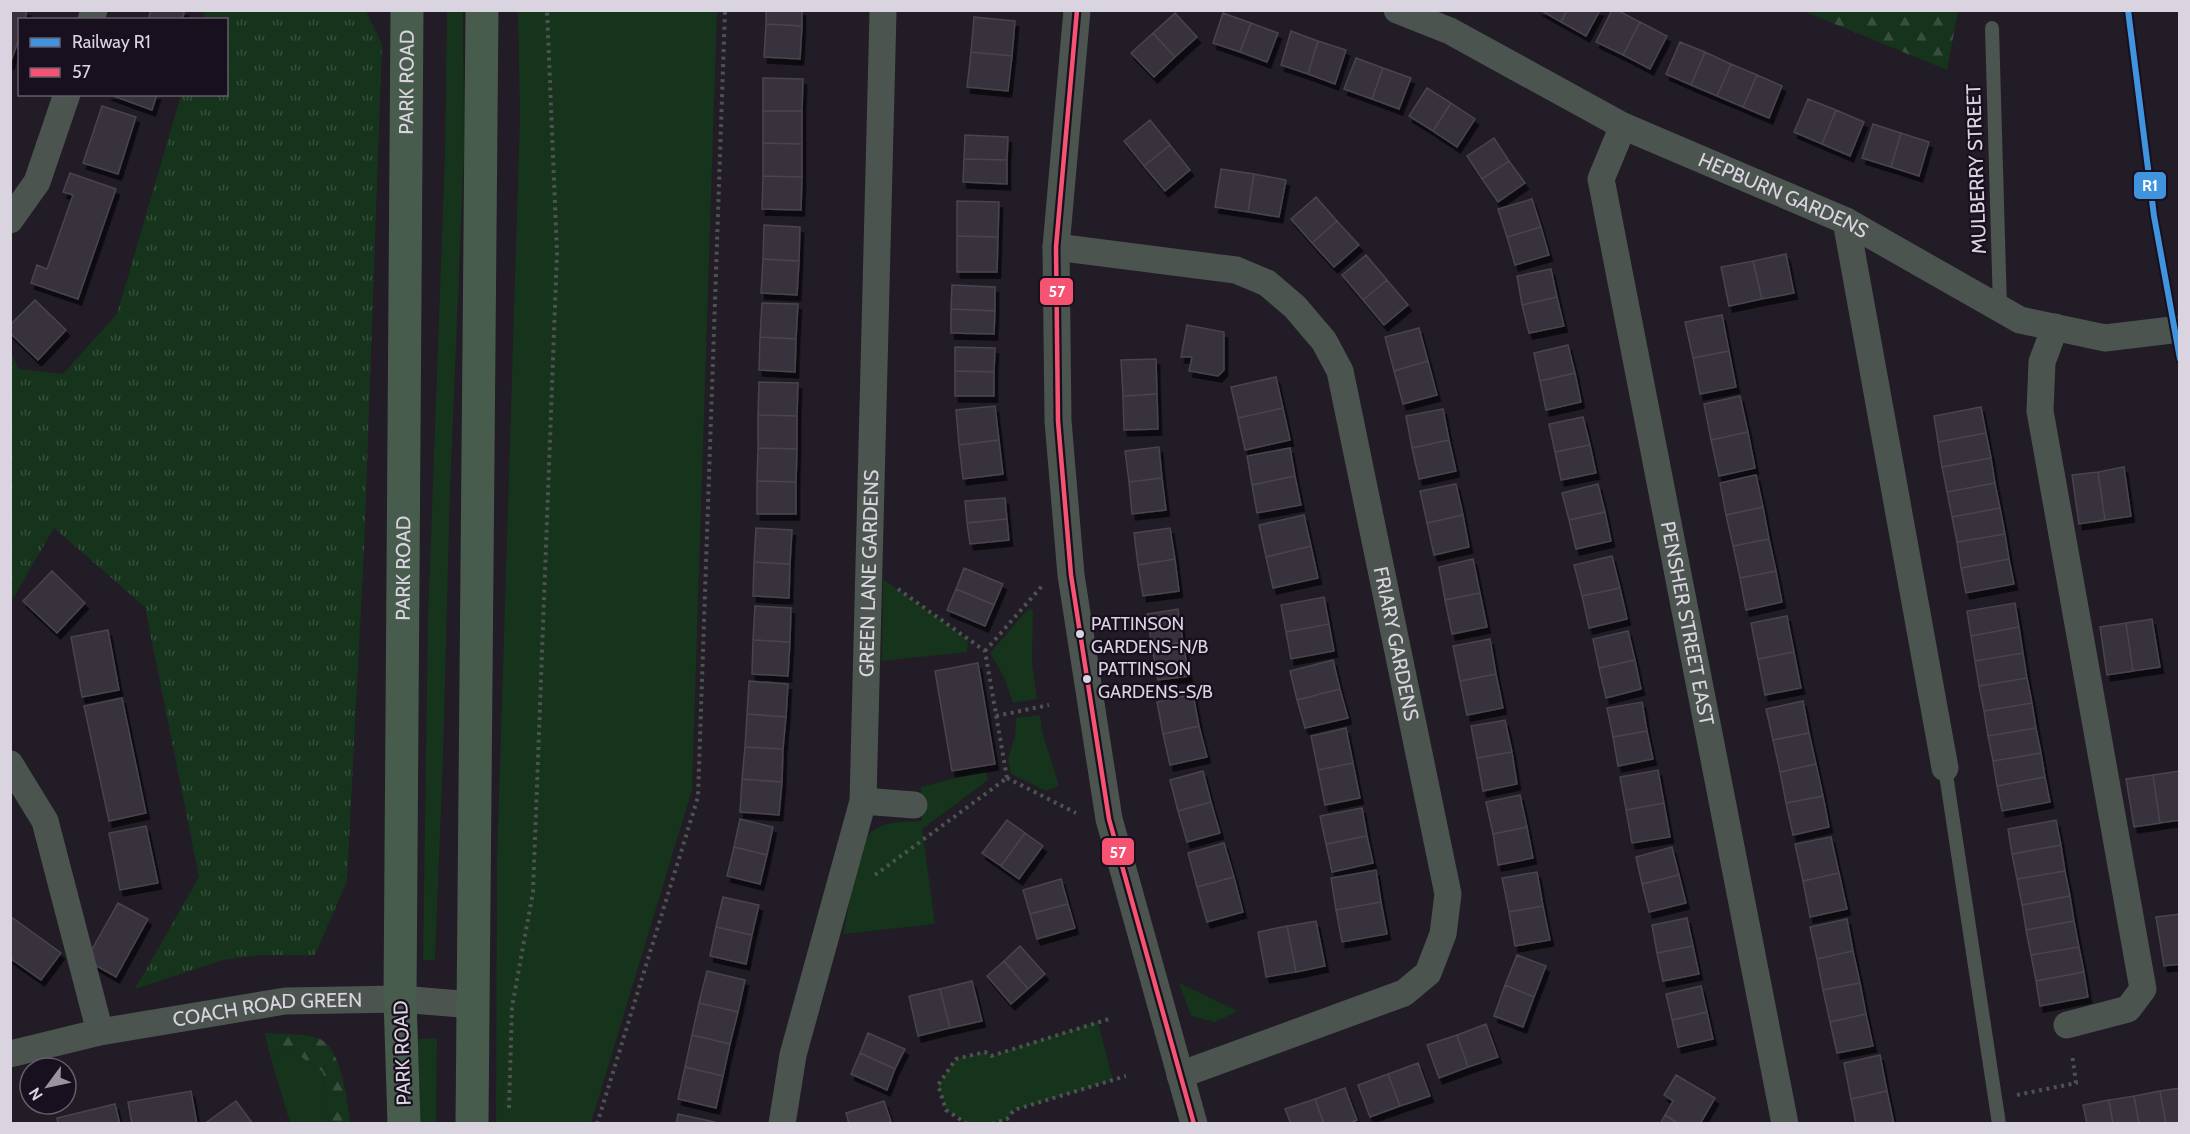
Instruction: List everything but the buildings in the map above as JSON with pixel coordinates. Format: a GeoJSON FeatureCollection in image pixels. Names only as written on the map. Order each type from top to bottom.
{"type":"FeatureCollection","features":[{"type":"Feature","properties":{"kind":"highway","name":"PARK ROAD"},"geometry":{"type":"LineString","coordinates":[[404,1124],[400,999],[407,10]]}},
{"type":"Feature","properties":{"kind":"highway"},"geometry":{"type":"LineString","coordinates":[[472,1124],[482,10]]}},
{"type":"Feature","properties":{"kind":"street"},"geometry":{"type":"LineString","coordinates":[[1077,10],[1056,248],[1058,421],[1071,575],[1109,819],[1194,1124]]}},
{"type":"Feature","properties":{"kind":"street","name":"HEPBURN GARDENS"},"geometry":{"type":"LineString","coordinates":[[1397,10],[1450,31],[1623,126],[1846,221],[2020,320],[2105,339],[2180,329]]}},
{"type":"Feature","properties":{"kind":"street","name":"GREEN LANE GARDENS"},"geometry":{"type":"LineString","coordinates":[[782,1124],[793,1055],[863,801],[883,12]]}},
{"type":"Feature","properties":{"kind":"street"},"geometry":{"type":"LineString","coordinates":[[10,220],[37,182],[65,96]]}},
{"type":"Feature","properties":{"kind":"street","name":"PENSHER STREET EAST"},"geometry":{"type":"LineString","coordinates":[[1623,126],[1600,179],[1785,1124]]}},
{"type":"Feature","properties":{"kind":"street"},"geometry":{"type":"LineString","coordinates":[[1846,221],[1945,768]]}},
{"type":"Feature","properties":{"kind":"street","name":"FRIARY GARDENS"},"geometry":{"type":"LineString","coordinates":[[1056,248],[1236,270],[1268,283],[1295,307],[1323,341],[1340,371],[1448,894],[1443,934],[1428,973],[1404,993],[1180,1075]]}},
{"type":"Feature","properties":{"kind":"street"},"geometry":{"type":"LineString","coordinates":[[2055,327],[2042,362],[2040,411],[2143,989],[2128,1009],[2067,1025]]}},
{"type":"Feature","properties":{"kind":"street"},"geometry":{"type":"LineString","coordinates":[[10,764],[45,821],[100,1032]]}},
{"type":"Feature","properties":{"kind":"street"},"geometry":{"type":"LineString","coordinates":[[863,801],[914,805]]}},
{"type":"Feature","properties":{"kind":"street","name":"COACH ROAD GREEN"},"geometry":{"type":"LineString","coordinates":[[10,1054],[100,1032],[285,1001],[400,999],[473,1005]]}},
{"type":"Feature","properties":{"kind":"lane","name":"MULBERRY STREET"},"geometry":{"type":"LineString","coordinates":[[1992,28],[2000,308]]}},
{"type":"Feature","properties":{"kind":"lane"},"geometry":{"type":"LineString","coordinates":[[1945,768],[2000,1124]]}},
{"type":"Feature","properties":{"kind":"path"},"geometry":{"type":"LineString","coordinates":[[509,1112],[512,1007],[533,892],[558,253],[547,10]]}},
{"type":"Feature","properties":{"kind":"path"},"geometry":{"type":"LineString","coordinates":[[597,1124],[698,796],[725,10]]}},
{"type":"Feature","properties":{"kind":"path"},"geometry":{"type":"LineString","coordinates":[[869,568],[985,651],[1007,778]]}},
{"type":"Feature","properties":{"kind":"path"},"geometry":{"type":"LineString","coordinates":[[985,651],[1047,581]]}},
{"type":"Feature","properties":{"kind":"path"},"geometry":{"type":"LineString","coordinates":[[996,716],[1050,705]]}},
{"type":"Feature","properties":{"kind":"path"},"geometry":{"type":"LineString","coordinates":[[1007,778],[1086,817]]}},
{"type":"Feature","properties":{"kind":"path"},"geometry":{"type":"LineString","coordinates":[[834,905],[1007,778]]}},
{"type":"Feature","properties":{"kind":"path"},"geometry":{"type":"LineString","coordinates":[[967,1124],[946,1110],[938,1085],[956,1059],[985,1052],[991,1056],[1109,1019]]}},
{"type":"Feature","properties":{"kind":"path"},"geometry":{"type":"LineString","coordinates":[[1996,1099],[2076,1083],[2067,1025]]}},
{"type":"Feature","properties":{"kind":"path"},"geometry":{"type":"LineString","coordinates":[[992,1124],[1006,1119],[1014,1110],[1126,1076]]}},
{"type":"Feature","properties":{"kind":"green space"},"geometry":{"type":"Polygon","coordinates":[[[463,10],[464,153],[450,490],[435,960],[423,960],[428,618],[445,153],[447,11],[463,10]]]}},
{"type":"Feature","properties":{"kind":"green space"},"geometry":{"type":"Polygon","coordinates":[[[205,11],[366,11],[382,44],[364,550],[347,881],[315,955],[259,955],[223,960],[135,989],[199,877],[145,607],[54,528],[11,602],[11,353],[19,369],[63,374],[117,314],[181,96],[228,96],[228,18],[203,18],[205,11]]]}},
{"type":"Feature","properties":{"kind":"green space"},"geometry":{"type":"Polygon","coordinates":[[[518,11],[717,11],[692,790],[591,1123],[496,1123],[497,859],[520,117],[518,11]]]}},
{"type":"Feature","properties":{"kind":"green space"},"geometry":{"type":"Polygon","coordinates":[[[1803,11],[1958,11],[1947,70],[1803,11]]]}},
{"type":"Feature","properties":{"kind":"green space"},"geometry":{"type":"Polygon","coordinates":[[[883,579],[968,640],[967,652],[882,661],[883,579]]]}},
{"type":"Feature","properties":{"kind":"green space"},"geometry":{"type":"Polygon","coordinates":[[[1029,608],[1033,611],[1032,662],[1037,699],[1013,703],[1004,677],[990,653],[1029,608]]]}},
{"type":"Feature","properties":{"kind":"green space"},"geometry":{"type":"Polygon","coordinates":[[[1040,715],[1042,731],[1059,786],[1046,791],[1011,774],[1008,759],[1015,735],[1016,718],[1040,715]]]}},
{"type":"Feature","properties":{"kind":"green space"},"geometry":{"type":"Polygon","coordinates":[[[986,770],[988,780],[922,829],[935,924],[843,934],[861,844],[867,836],[873,830],[887,824],[922,821],[921,787],[986,770]]]}},
{"type":"Feature","properties":{"kind":"green space"},"geometry":{"type":"Polygon","coordinates":[[[1179,983],[1238,1011],[1215,1022],[1191,1016],[1179,983]]]}},
{"type":"Feature","properties":{"kind":"green space"},"geometry":{"type":"Polygon","coordinates":[[[1098,1022],[1113,1080],[1014,1110],[1007,1119],[992,1123],[967,1123],[946,1110],[938,1085],[956,1059],[985,1052],[991,1056],[1098,1022]]]}},
{"type":"Feature","properties":{"kind":"green space"},"geometry":{"type":"Polygon","coordinates":[[[265,1033],[308,1036],[320,1039],[327,1044],[342,1076],[350,1123],[329,1123],[323,1072],[298,1055],[269,1052],[265,1033]]]}},
{"type":"Feature","properties":{"kind":"green space"},"geometry":{"type":"Polygon","coordinates":[[[437,1038],[436,1123],[420,1123],[418,1039],[437,1038]]]}},
{"type":"Feature","properties":{"kind":"green space"},"geometry":{"type":"Polygon","coordinates":[[[269,1052],[298,1055],[323,1072],[329,1123],[290,1123],[269,1052]]]}},
{"type":"Feature","properties":{"kind":"rail line","name":"R1"},"geometry":{"type":"LineString","coordinates":[[2128,10],[2154,216],[2180,359]]}},
{"type":"Feature","properties":{"kind":"transit line","name":"57"},"geometry":{"type":"LineString","coordinates":[[1077,10],[1056,247],[1058,421],[1071,575],[1109,819],[1194,1124]]}},
{"type":"Feature","properties":{"kind":"place","name":"PATTINSON GARDENS-N/B"},"geometry":{"type":"Point","coordinates":[1080,634]}},
{"type":"Feature","properties":{"kind":"place","name":"PATTINSON GARDENS-S/B"},"geometry":{"type":"Point","coordinates":[1087,679]}}]}
